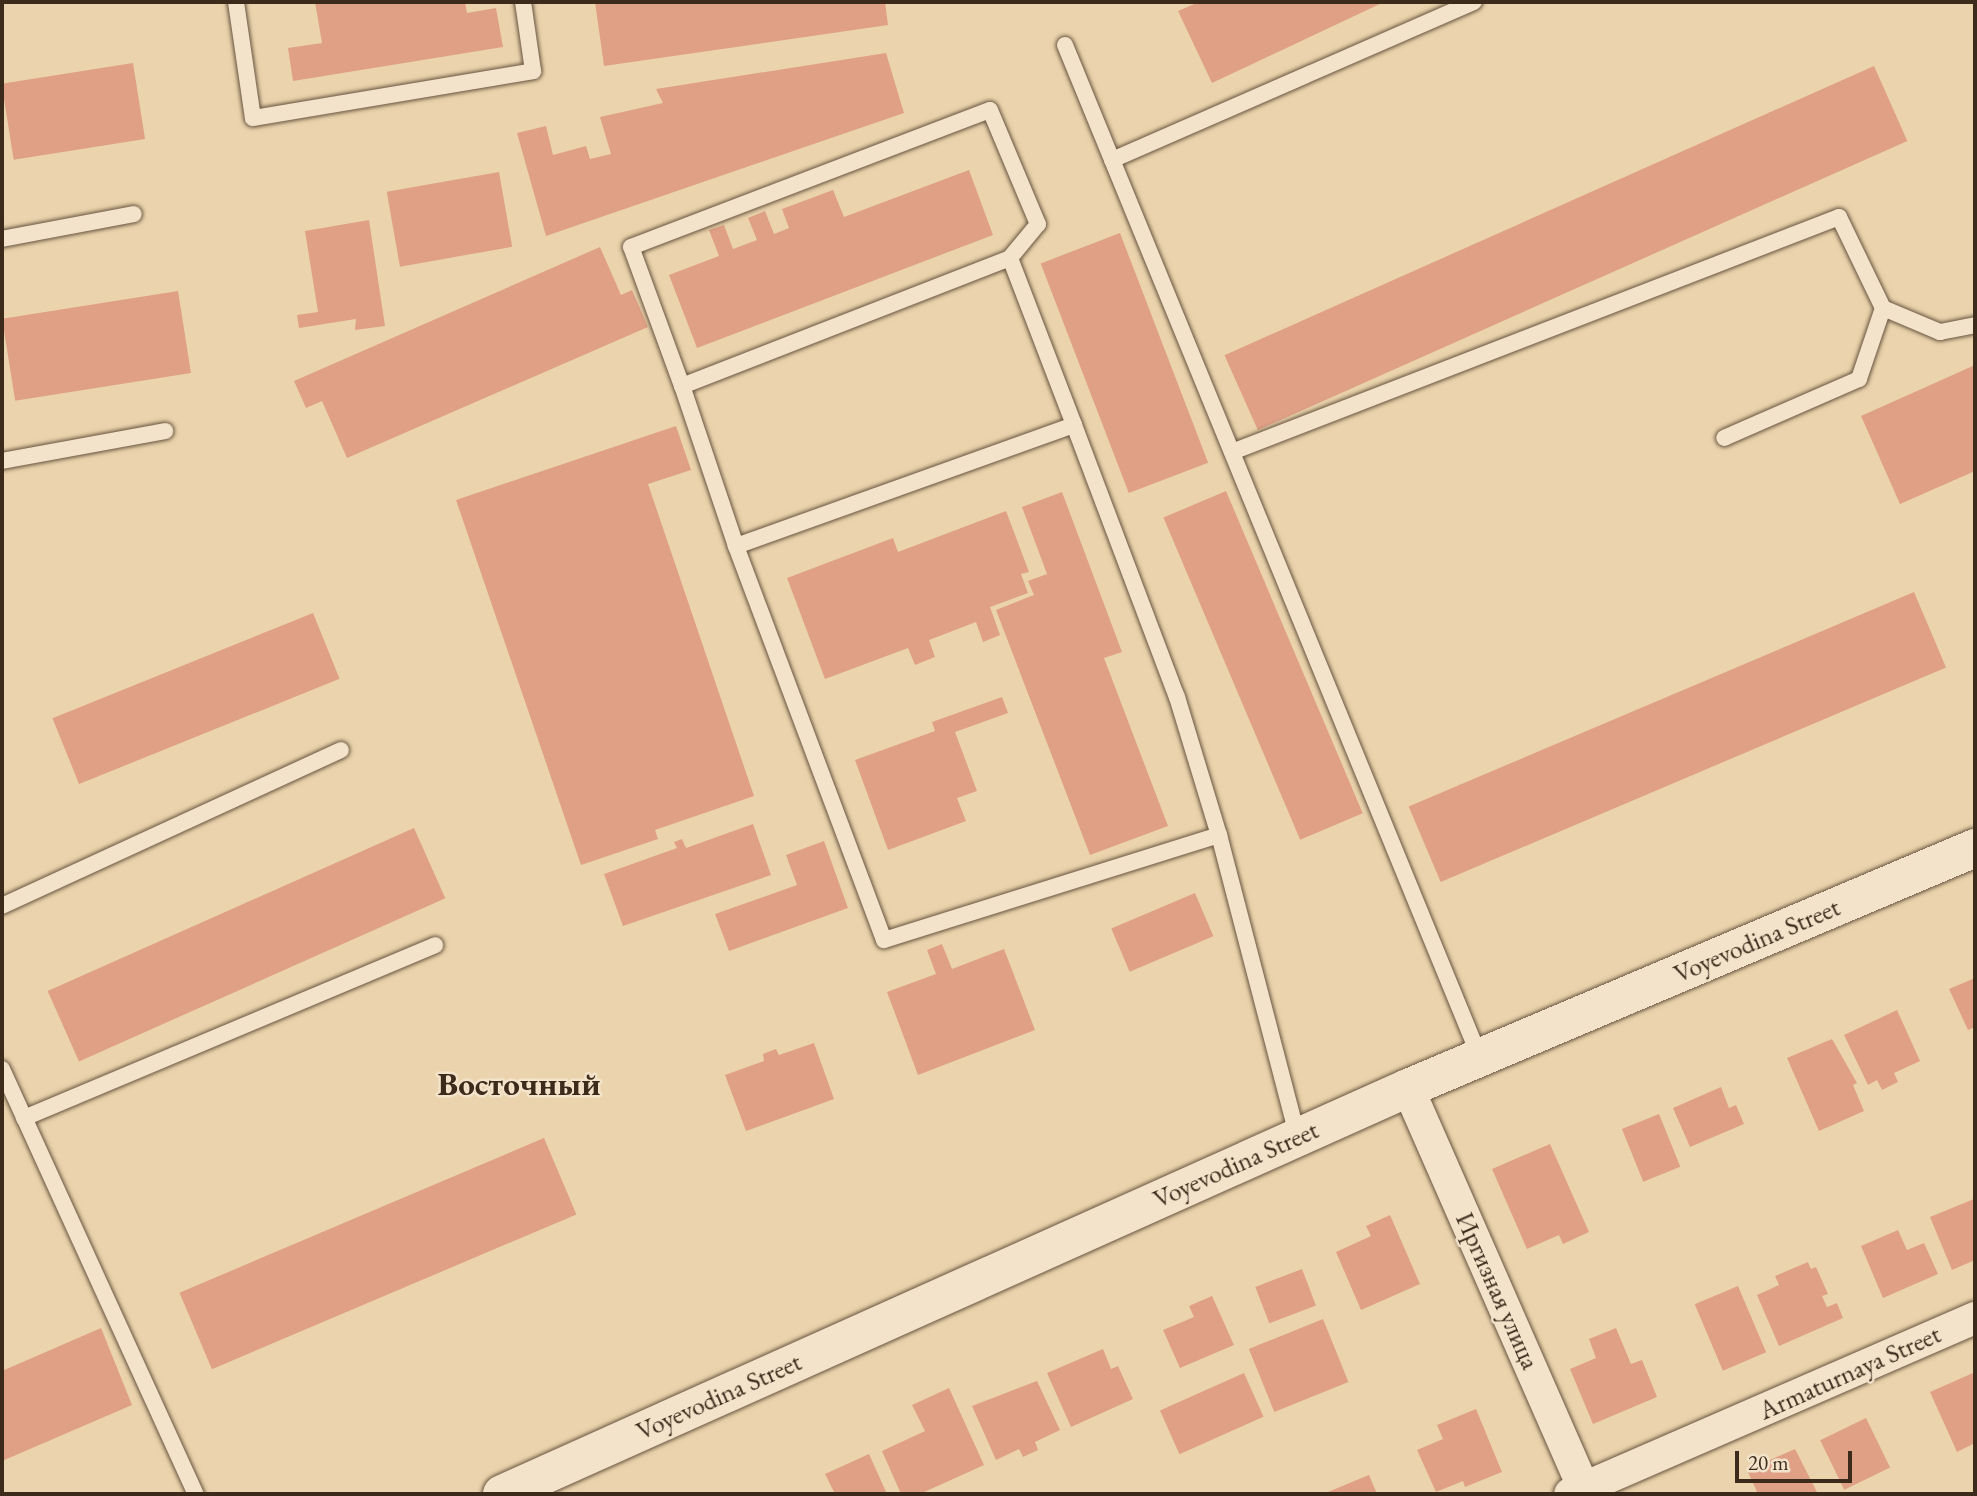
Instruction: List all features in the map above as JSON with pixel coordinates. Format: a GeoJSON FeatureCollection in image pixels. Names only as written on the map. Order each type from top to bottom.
{"type":"FeatureCollection","features":[{"type":"Feature","properties":{"kind":"street","name":"Voyevodina Street"},"geometry":{"type":"LineString","coordinates":[[502,1494],[1408,1088],[1975,848]]}},
{"type":"Feature","properties":{"kind":"street","name":"Иргизная улица"},"geometry":{"type":"LineString","coordinates":[[1408,1088],[1580,1492]]}},
{"type":"Feature","properties":{"kind":"street","name":"Armaturnaya Street"},"geometry":{"type":"LineString","coordinates":[[1580,1492],[1975,1318]]}},
{"type":"Feature","properties":{"kind":"lane"},"geometry":{"type":"LineString","coordinates":[[236,2],[253,118],[533,71],[523,2]]}},
{"type":"Feature","properties":{"kind":"lane"},"geometry":{"type":"LineString","coordinates":[[1112,160],[1474,2]]}},
{"type":"Feature","properties":{"kind":"lane"},"geometry":{"type":"LineString","coordinates":[[1065,45],[1480,1058]]}},
{"type":"Feature","properties":{"kind":"lane"},"geometry":{"type":"LineString","coordinates":[[682,386],[1010,258],[1038,223],[990,110],[631,247],[736,546],[884,940],[1219,835]]}},
{"type":"Feature","properties":{"kind":"lane"},"geometry":{"type":"LineString","coordinates":[[2,239],[134,214]]}},
{"type":"Feature","properties":{"kind":"lane"},"geometry":{"type":"LineString","coordinates":[[1232,452],[1839,217],[1884,308],[1940,332],[1975,325]]}},
{"type":"Feature","properties":{"kind":"lane"},"geometry":{"type":"LineString","coordinates":[[1010,258],[1177,697],[1219,835],[1298,1138]]}},
{"type":"Feature","properties":{"kind":"lane"},"geometry":{"type":"LineString","coordinates":[[1724,438],[1860,379],[1884,308]]}},
{"type":"Feature","properties":{"kind":"lane"},"geometry":{"type":"LineString","coordinates":[[736,546],[1074,425]]}},
{"type":"Feature","properties":{"kind":"lane"},"geometry":{"type":"LineString","coordinates":[[2,461],[165,431]]}},
{"type":"Feature","properties":{"kind":"lane"},"geometry":{"type":"LineString","coordinates":[[2,906],[341,750]]}},
{"type":"Feature","properties":{"kind":"lane"},"geometry":{"type":"LineString","coordinates":[[24,1118],[435,945]]}},
{"type":"Feature","properties":{"kind":"lane"},"geometry":{"type":"LineString","coordinates":[[2,1069],[196,1494]]}},
{"type":"Feature","properties":{"kind":"building"},"geometry":{"type":"Polygon","coordinates":[[[315,2],[465,2],[467,13],[496,8],[503,47],[293,81],[288,48],[322,43],[315,2]]]}},
{"type":"Feature","properties":{"kind":"building"},"geometry":{"type":"Polygon","coordinates":[[[595,2],[885,2],[888,25],[604,66],[595,2]]]}},
{"type":"Feature","properties":{"kind":"building"},"geometry":{"type":"Polygon","coordinates":[[[1199,2],[1384,2],[1212,83],[1178,11],[1199,2]]]}},
{"type":"Feature","properties":{"kind":"building"},"geometry":{"type":"Polygon","coordinates":[[[886,53],[904,113],[546,236],[517,133],[546,126],[553,155],[586,146],[590,159],[611,154],[600,117],[663,103],[656,89],[886,53]]]}},
{"type":"Feature","properties":{"kind":"building"},"geometry":{"type":"Polygon","coordinates":[[[133,63],[145,139],[14,160],[2,84],[133,63]]]}},
{"type":"Feature","properties":{"kind":"building"},"geometry":{"type":"Polygon","coordinates":[[[1874,66],[1907,141],[1258,430],[1224,355],[1874,66]]]}},
{"type":"Feature","properties":{"kind":"building"},"geometry":{"type":"Polygon","coordinates":[[[969,170],[993,235],[697,348],[669,275],[719,256],[709,230],[724,225],[733,249],[757,240],[748,218],[765,211],[774,234],[789,228],[782,209],[833,190],[844,217],[969,170]]]}},
{"type":"Feature","properties":{"kind":"building"},"geometry":{"type":"Polygon","coordinates":[[[499,172],[512,247],[400,267],[387,192],[499,172]]]}},
{"type":"Feature","properties":{"kind":"building"},"geometry":{"type":"Polygon","coordinates":[[[369,220],[385,326],[355,330],[356,319],[299,328],[297,315],[318,312],[305,231],[369,220]]]}},
{"type":"Feature","properties":{"kind":"building"},"geometry":{"type":"Polygon","coordinates":[[[1120,233],[1208,463],[1129,493],[1041,263],[1120,233]]]}},
{"type":"Feature","properties":{"kind":"building"},"geometry":{"type":"Polygon","coordinates":[[[600,247],[621,295],[632,290],[648,327],[347,458],[322,401],[306,408],[294,381],[600,247]]]}},
{"type":"Feature","properties":{"kind":"building"},"geometry":{"type":"Polygon","coordinates":[[[178,291],[191,373],[15,401],[2,319],[178,291]]]}},
{"type":"Feature","properties":{"kind":"building"},"geometry":{"type":"Polygon","coordinates":[[[1975,365],[1975,471],[1900,504],[1861,416],[1975,365]]]}},
{"type":"Feature","properties":{"kind":"building"},"geometry":{"type":"Polygon","coordinates":[[[676,426],[691,470],[648,484],[754,796],[655,830],[658,839],[581,865],[456,500],[676,426]]]}},
{"type":"Feature","properties":{"kind":"building"},"geometry":{"type":"Polygon","coordinates":[[[1226,491],[1363,813],[1300,840],[1163,518],[1226,491]]]}},
{"type":"Feature","properties":{"kind":"building"},"geometry":{"type":"Polygon","coordinates":[[[1062,492],[1122,652],[1104,658],[1168,826],[1090,855],[996,610],[1034,595],[1028,581],[1047,574],[1022,507],[1062,492]]]}},
{"type":"Feature","properties":{"kind":"building"},"geometry":{"type":"Polygon","coordinates":[[[1006,511],[1029,572],[1021,574],[1028,593],[990,607],[1000,635],[983,642],[976,622],[929,640],[935,657],[915,665],[908,648],[825,679],[787,578],[893,538],[898,552],[1006,511]]]}},
{"type":"Feature","properties":{"kind":"building"},"geometry":{"type":"Polygon","coordinates":[[[1914,592],[1946,667],[1441,882],[1409,807],[1914,592]]]}},
{"type":"Feature","properties":{"kind":"building"},"geometry":{"type":"Polygon","coordinates":[[[313,613],[340,679],[79,784],[52,718],[313,613]]]}},
{"type":"Feature","properties":{"kind":"building"},"geometry":{"type":"Polygon","coordinates":[[[1002,697],[1008,713],[955,732],[977,791],[957,798],[966,821],[888,850],[855,760],[935,731],[932,722],[1002,697]]]}},
{"type":"Feature","properties":{"kind":"building"},"geometry":{"type":"Polygon","coordinates":[[[753,824],[771,875],[623,926],[604,874],[677,848],[674,842],[682,839],[686,848],[753,824]]]}},
{"type":"Feature","properties":{"kind":"building"},"geometry":{"type":"Polygon","coordinates":[[[414,828],[445,898],[79,1061],[48,991],[414,828]]]}},
{"type":"Feature","properties":{"kind":"building"},"geometry":{"type":"Polygon","coordinates":[[[824,841],[848,908],[729,951],[715,914],[797,885],[786,855],[824,841]]]}},
{"type":"Feature","properties":{"kind":"building"},"geometry":{"type":"Polygon","coordinates":[[[1195,893],[1213,936],[1130,972],[1111,929],[1195,893]]]}},
{"type":"Feature","properties":{"kind":"building"},"geometry":{"type":"Polygon","coordinates":[[[942,944],[952,969],[1004,949],[1035,1030],[918,1075],[887,992],[936,974],[927,950],[942,944]]]}},
{"type":"Feature","properties":{"kind":"building"},"geometry":{"type":"Polygon","coordinates":[[[1975,978],[1975,1027],[1968,1030],[1949,989],[1975,978]]]}},
{"type":"Feature","properties":{"kind":"building"},"geometry":{"type":"Polygon","coordinates":[[[1897,1010],[1920,1061],[1894,1073],[1898,1082],[1882,1090],[1877,1080],[1868,1085],[1844,1035],[1897,1010]]]}},
{"type":"Feature","properties":{"kind":"building"},"geometry":{"type":"Polygon","coordinates":[[[1832,1039],[1857,1083],[1853,1085],[1864,1111],[1819,1131],[1787,1058],[1832,1039]]]}},
{"type":"Feature","properties":{"kind":"building"},"geometry":{"type":"Polygon","coordinates":[[[814,1043],[834,1099],[746,1131],[725,1075],[764,1061],[763,1054],[776,1049],[779,1055],[814,1043]]]}},
{"type":"Feature","properties":{"kind":"building"},"geometry":{"type":"Polygon","coordinates":[[[1721,1087],[1729,1108],[1736,1105],[1744,1124],[1690,1147],[1673,1108],[1721,1087]]]}},
{"type":"Feature","properties":{"kind":"building"},"geometry":{"type":"Polygon","coordinates":[[[1659,1114],[1680,1167],[1643,1182],[1622,1129],[1659,1114]]]}},
{"type":"Feature","properties":{"kind":"building"},"geometry":{"type":"Polygon","coordinates":[[[544,1138],[576,1214],[212,1369],[179,1293],[544,1138]]]}},
{"type":"Feature","properties":{"kind":"building"},"geometry":{"type":"Polygon","coordinates":[[[1550,1144],[1589,1232],[1563,1244],[1559,1235],[1527,1249],[1492,1169],[1550,1144]]]}},
{"type":"Feature","properties":{"kind":"building"},"geometry":{"type":"Polygon","coordinates":[[[1974,1199],[1975,1260],[1952,1270],[1930,1217],[1974,1199]]]}},
{"type":"Feature","properties":{"kind":"building"},"geometry":{"type":"Polygon","coordinates":[[[1390,1215],[1420,1284],[1361,1310],[1336,1252],[1371,1236],[1366,1226],[1390,1215]]]}},
{"type":"Feature","properties":{"kind":"building"},"geometry":{"type":"Polygon","coordinates":[[[1898,1230],[1907,1250],[1924,1243],[1938,1274],[1883,1298],[1861,1246],[1898,1230]]]}},
{"type":"Feature","properties":{"kind":"building"},"geometry":{"type":"Polygon","coordinates":[[[1808,1262],[1811,1269],[1816,1267],[1828,1294],[1822,1296],[1827,1307],[1837,1303],[1843,1318],[1779,1346],[1757,1295],[1779,1285],[1775,1276],[1808,1262]]]}},
{"type":"Feature","properties":{"kind":"building"},"geometry":{"type":"Polygon","coordinates":[[[1302,1269],[1316,1305],[1269,1323],[1255,1287],[1302,1269]]]}},
{"type":"Feature","properties":{"kind":"building"},"geometry":{"type":"Polygon","coordinates":[[[1738,1286],[1766,1352],[1723,1371],[1695,1304],[1738,1286]]]}},
{"type":"Feature","properties":{"kind":"building"},"geometry":{"type":"Polygon","coordinates":[[[1212,1296],[1234,1345],[1180,1368],[1163,1330],[1194,1317],[1189,1306],[1212,1296]]]}},
{"type":"Feature","properties":{"kind":"building"},"geometry":{"type":"Polygon","coordinates":[[[1323,1319],[1348,1382],[1274,1412],[1249,1349],[1323,1319]]]}},
{"type":"Feature","properties":{"kind":"building"},"geometry":{"type":"Polygon","coordinates":[[[101,1328],[132,1405],[2,1461],[2,1371],[101,1328]]]}},
{"type":"Feature","properties":{"kind":"building"},"geometry":{"type":"Polygon","coordinates":[[[1616,1328],[1631,1364],[1642,1360],[1657,1397],[1593,1424],[1570,1369],[1596,1358],[1589,1339],[1616,1328]]]}},
{"type":"Feature","properties":{"kind":"building"},"geometry":{"type":"Polygon","coordinates":[[[1103,1349],[1111,1369],[1118,1366],[1133,1399],[1071,1427],[1047,1373],[1103,1349]]]}},
{"type":"Feature","properties":{"kind":"building"},"geometry":{"type":"Polygon","coordinates":[[[1244,1373],[1264,1417],[1179,1454],[1160,1410],[1244,1373]]]}},
{"type":"Feature","properties":{"kind":"building"},"geometry":{"type":"Polygon","coordinates":[[[1973,1373],[1975,1443],[1957,1452],[1930,1392],[1973,1373]]]}},
{"type":"Feature","properties":{"kind":"building"},"geometry":{"type":"Polygon","coordinates":[[[1037,1381],[1060,1430],[1035,1442],[1038,1450],[1023,1457],[1019,1449],[996,1460],[972,1406],[1037,1381]]]}},
{"type":"Feature","properties":{"kind":"building"},"geometry":{"type":"Polygon","coordinates":[[[949,1388],[984,1465],[920,1494],[901,1494],[882,1451],[925,1431],[912,1405],[949,1388]]]}},
{"type":"Feature","properties":{"kind":"building"},"geometry":{"type":"Polygon","coordinates":[[[1476,1409],[1502,1472],[1465,1487],[1463,1481],[1436,1492],[1417,1450],[1443,1439],[1437,1425],[1476,1409]]]}},
{"type":"Feature","properties":{"kind":"building"},"geometry":{"type":"Polygon","coordinates":[[[1866,1418],[1890,1467],[1844,1490],[1820,1440],[1866,1418]]]}},
{"type":"Feature","properties":{"kind":"building"},"geometry":{"type":"Polygon","coordinates":[[[1795,1449],[1818,1494],[1758,1494],[1747,1470],[1795,1449]]]}},
{"type":"Feature","properties":{"kind":"building"},"geometry":{"type":"Polygon","coordinates":[[[869,1454],[887,1494],[835,1494],[825,1474],[869,1454]]]}},
{"type":"Feature","properties":{"kind":"building"},"geometry":{"type":"Polygon","coordinates":[[[1369,1475],[1377,1494],[1323,1494],[1369,1475]]]}},
{"type":"Feature","properties":{"kind":"district","name":"Восточный"},"geometry":{"type":"Point","coordinates":[519,1084]}}]}
